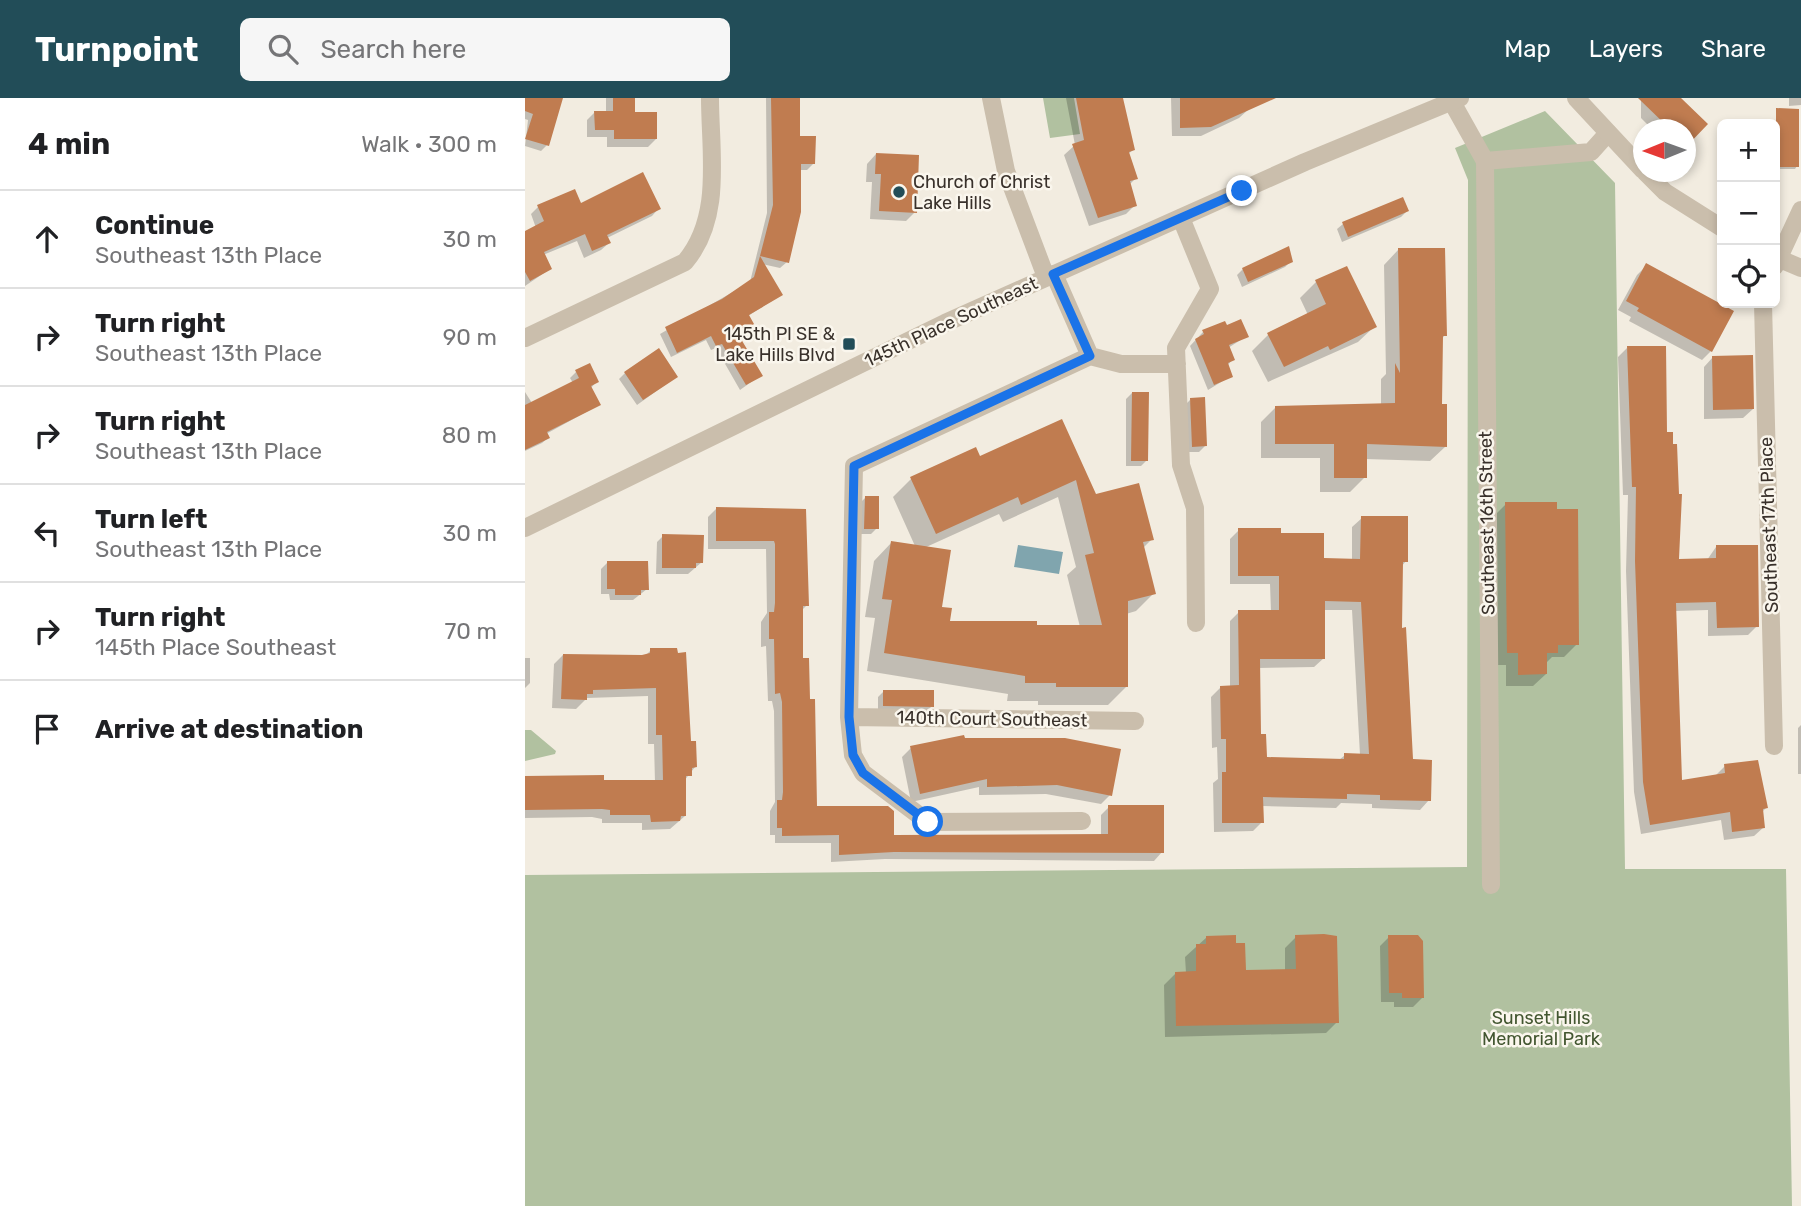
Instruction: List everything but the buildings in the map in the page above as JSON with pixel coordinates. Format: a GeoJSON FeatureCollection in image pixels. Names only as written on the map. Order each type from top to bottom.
{"type":"FeatureCollection","features":[{"type":"Feature","properties":{"kind":"street"},"geometry":{"type":"LineString","coordinates":[[525,338],[685,262],[699,246],[707,226],[711,199],[710,98]]}},
{"type":"Feature","properties":{"kind":"street"},"geometry":{"type":"LineString","coordinates":[[992,98],[1006,171],[1050,276],[1090,356]]}},
{"type":"Feature","properties":{"kind":"street"},"geometry":{"type":"LineString","coordinates":[[1576,98],[1633,159]]}},
{"type":"Feature","properties":{"kind":"street"},"geometry":{"type":"LineString","coordinates":[[1456,100],[1485,161],[1591,152],[1608,133]]}},
{"type":"Feature","properties":{"kind":"street","name":"145th Place Southeast"},"geometry":{"type":"LineString","coordinates":[[525,528],[945,323],[1456,100]]}},
{"type":"Feature","properties":{"kind":"street","name":"Southeast 16th Street"},"geometry":{"type":"LineString","coordinates":[[1485,161],[1491,885]]}},
{"type":"Feature","properties":{"kind":"street"},"geometry":{"type":"LineString","coordinates":[[1655,182],[1665,192],[1717,225]]}},
{"type":"Feature","properties":{"kind":"street"},"geometry":{"type":"LineString","coordinates":[[1780,253],[1801,210]]}},
{"type":"Feature","properties":{"kind":"street"},"geometry":{"type":"LineString","coordinates":[[1181,218],[1210,289],[1176,348],[1181,465],[1195,508],[1196,623]]}},
{"type":"Feature","properties":{"kind":"street"},"geometry":{"type":"LineString","coordinates":[[1780,262],[1801,268]]}},
{"type":"Feature","properties":{"kind":"street","name":"Southeast 17th Place"},"geometry":{"type":"LineString","coordinates":[[1763,308],[1775,746]]}},
{"type":"Feature","properties":{"kind":"street"},"geometry":{"type":"LineString","coordinates":[[1081,821],[928,822],[863,773],[853,755],[849,717],[854,466],[1090,356],[1121,364],[1177,364]]}},
{"type":"Feature","properties":{"kind":"street","name":"140th Court Southeast"},"geometry":{"type":"LineString","coordinates":[[849,717],[1135,721]]}},
{"type":"Feature","properties":{"kind":"green space"},"geometry":{"type":"Polygon","coordinates":[[[1043,98],[1074,98],[1080,134],[1050,138],[1043,98]]]}},
{"type":"Feature","properties":{"kind":"green space","name":"Sunset Hills Memorial Park"},"geometry":{"type":"Polygon","coordinates":[[[1545,111],[1615,183],[1625,869],[1786,869],[1792,1206],[525,1206],[525,875],[1467,867],[1468,180],[1455,148],[1545,111]]]}},
{"type":"Feature","properties":{"kind":"green space"},"geometry":{"type":"Polygon","coordinates":[[[525,730],[531,730],[556,751],[555,754],[525,761],[525,730]]]}},
{"type":"Feature","properties":{"kind":"water"},"geometry":{"type":"Polygon","coordinates":[[[1018,545],[1063,552],[1059,574],[1014,567],[1018,545]]]}},
{"type":"Feature","properties":{"kind":"place","name":"Church of Christ Lake Hills"},"geometry":{"type":"Point","coordinates":[899,192]}},
{"type":"Feature","properties":{"kind":"place","name":"145th Pl SE & Lake Hills Blvd"},"geometry":{"type":"Point","coordinates":[849,344]}},
{"type":"Feature","properties":{"kind":"route"},"geometry":{"type":"LineString","coordinates":[[928,822],[863,773],[853,755],[849,717],[854,466],[1090,356],[1053,274],[1242,191]]}}]}
